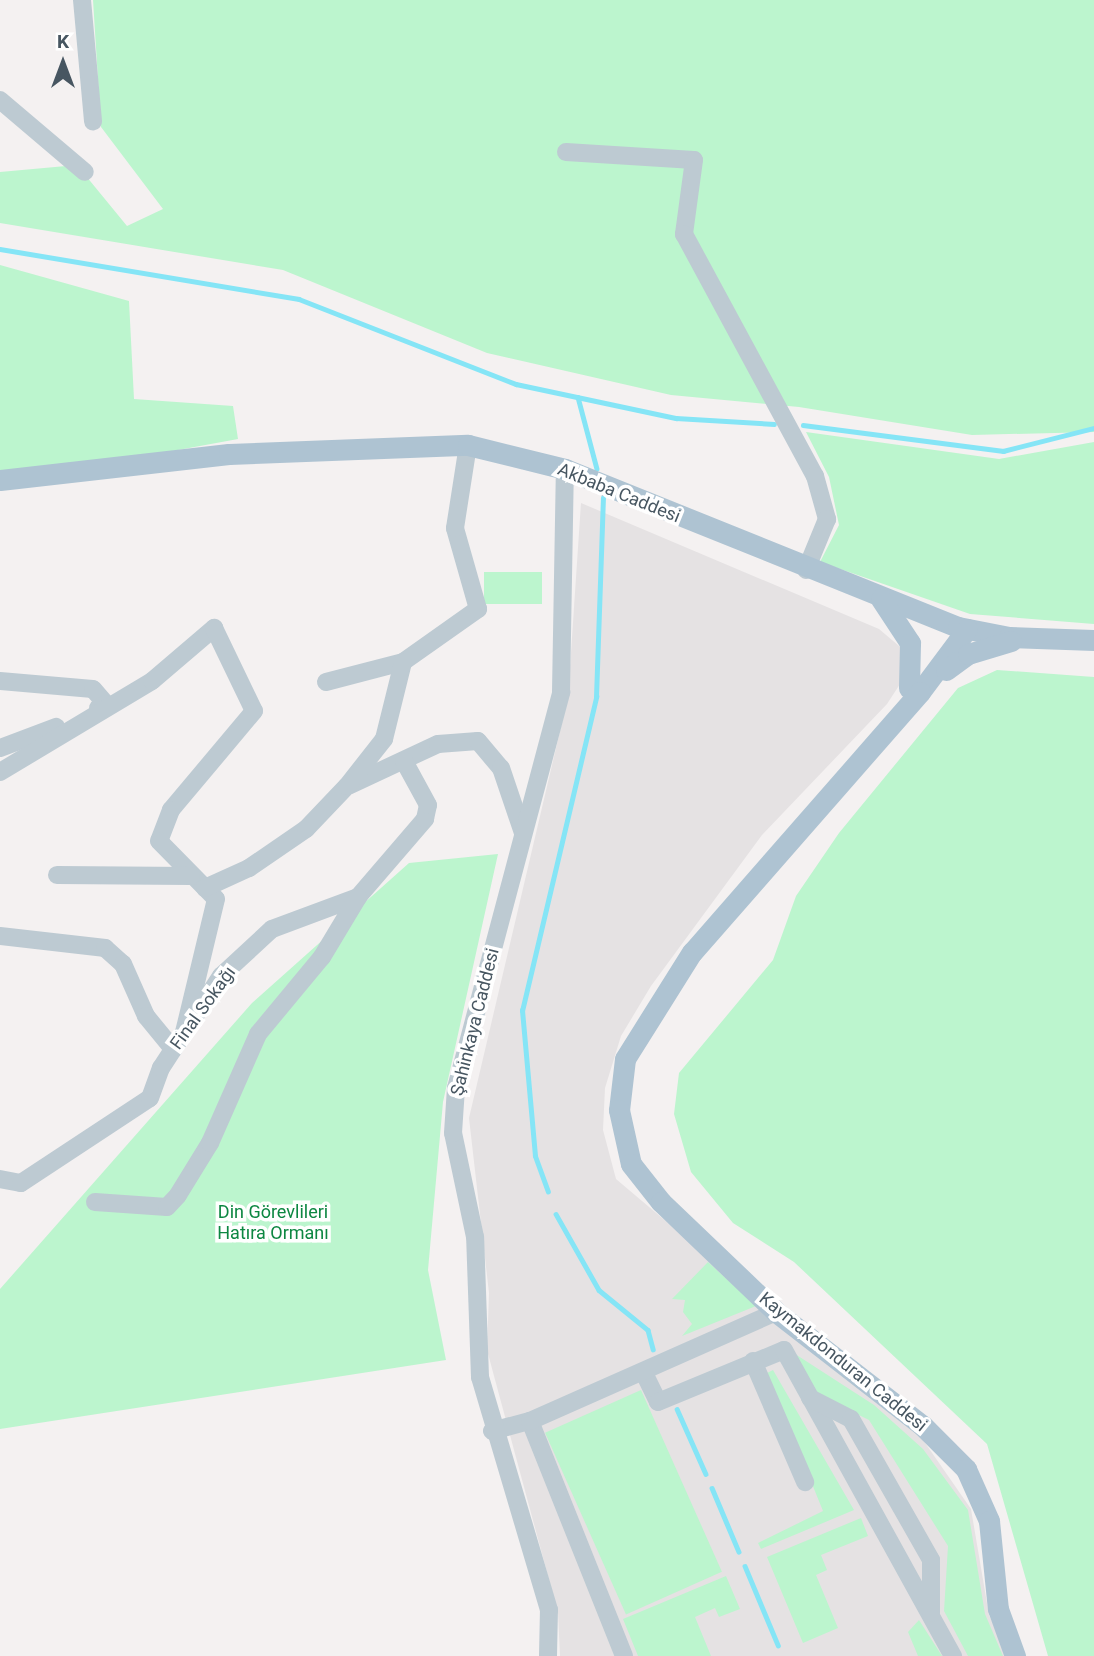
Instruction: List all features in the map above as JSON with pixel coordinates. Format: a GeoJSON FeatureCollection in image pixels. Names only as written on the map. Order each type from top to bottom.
{"type":"FeatureCollection","features":[{"type":"Feature","properties":{"kind":"main road","name":"Akbaba Caddesi"},"geometry":{"type":"LineString","coordinates":[[0,480],[229,454],[468,445],[565,469],[806,570],[959,626],[1021,638],[1094,640]]}},
{"type":"Feature","properties":{"kind":"main road"},"geometry":{"type":"LineString","coordinates":[[880,597],[911,643],[915,690]]}},
{"type":"Feature","properties":{"kind":"main road"},"geometry":{"type":"LineString","coordinates":[[915,690],[959,626]]}},
{"type":"Feature","properties":{"kind":"main road"},"geometry":{"type":"LineString","coordinates":[[915,690],[961,657],[1021,638]]}},
{"type":"Feature","properties":{"kind":"main road","name":"Kaymakdonduran Caddesi"},"geometry":{"type":"LineString","coordinates":[[915,690],[692,952],[625,1059],[618,1086],[622,1140],[631,1164],[661,1202],[782,1316],[923,1426],[966,1469],[989,1521],[998,1609],[1014,1656]]}},
{"type":"Feature","properties":{"kind":"street"},"geometry":{"type":"LineString","coordinates":[[82,0],[93,122]]}},
{"type":"Feature","properties":{"kind":"street"},"geometry":{"type":"LineString","coordinates":[[0,100],[85,172]]}},
{"type":"Feature","properties":{"kind":"street"},"geometry":{"type":"LineString","coordinates":[[566,152],[694,160],[684,234],[814,475],[827,519],[806,570]]}},
{"type":"Feature","properties":{"kind":"street"},"geometry":{"type":"LineString","coordinates":[[327,682],[402,662],[478,609],[455,528],[468,445]]}},
{"type":"Feature","properties":{"kind":"street","name":"Şahinkaya Caddesi"},"geometry":{"type":"LineString","coordinates":[[548,1656],[549,1609],[492,1431],[480,1377],[475,1237],[453,1133],[456,1088],[561,692],[565,469]]}},
{"type":"Feature","properties":{"kind":"street"},"geometry":{"type":"LineString","coordinates":[[0,748],[106,704],[152,681],[214,628],[254,711],[172,810],[159,841],[216,899],[184,1032]]}},
{"type":"Feature","properties":{"kind":"street"},"geometry":{"type":"LineString","coordinates":[[57,874],[198,882],[249,868],[306,829],[347,786],[384,739],[402,662]]}},
{"type":"Feature","properties":{"kind":"street"},"geometry":{"type":"LineString","coordinates":[[0,681],[93,690],[106,704]]}},
{"type":"Feature","properties":{"kind":"street"},"geometry":{"type":"LineString","coordinates":[[0,772],[106,704]]}},
{"type":"Feature","properties":{"kind":"street"},"geometry":{"type":"LineString","coordinates":[[347,786],[438,744],[478,741],[501,768],[524,835]]}},
{"type":"Feature","properties":{"kind":"street","name":"Final Sokağı"},"geometry":{"type":"LineString","coordinates":[[4,1185],[108,1131],[150,1098],[173,1049],[221,976],[272,929],[358,897],[425,819],[428,806],[404,761]]}},
{"type":"Feature","properties":{"kind":"street"},"geometry":{"type":"LineString","coordinates":[[95,1202],[167,1207],[178,1195],[210,1143],[258,1034],[322,957],[358,897]]}},
{"type":"Feature","properties":{"kind":"street"},"geometry":{"type":"LineString","coordinates":[[0,936],[105,948],[122,964],[146,1016],[173,1049]]}},
{"type":"Feature","properties":{"kind":"street"},"geometry":{"type":"LineString","coordinates":[[492,1431],[530,1421],[674,1360],[692,1360],[782,1316]]}},
{"type":"Feature","properties":{"kind":"street"},"geometry":{"type":"LineString","coordinates":[[644,1373],[658,1402],[784,1350],[953,1656]]}},
{"type":"Feature","properties":{"kind":"street"},"geometry":{"type":"LineString","coordinates":[[674,1360],[682,1391]]}},
{"type":"Feature","properties":{"kind":"street"},"geometry":{"type":"LineString","coordinates":[[753,1361],[805,1482]]}},
{"type":"Feature","properties":{"kind":"street"},"geometry":{"type":"LineString","coordinates":[[810,1398],[851,1419],[931,1560],[931,1616]]}},
{"type":"Feature","properties":{"kind":"street"},"geometry":{"type":"LineString","coordinates":[[530,1421],[624,1656]]}},
{"type":"Feature","properties":{"kind":"shaded area"},"geometry":{"type":"Polygon","coordinates":[[[581,503],[879,629],[905,651],[902,681],[887,704],[762,835],[651,986],[621,1036],[605,1088],[603,1130],[616,1179],[921,1437],[971,1509],[989,1615],[1008,1656],[560,1656],[558,1613],[487,1350],[489,1293],[469,1118],[568,697],[581,503]]]}},
{"type":"Feature","properties":{"kind":"green space"},"geometry":{"type":"Polygon","coordinates":[[[93,0],[1094,0],[1094,432],[972,435],[799,407],[671,395],[487,353],[283,270],[0,223],[0,172],[77,165],[127,226],[163,209],[101,127],[93,0]]]}},
{"type":"Feature","properties":{"kind":"green space"},"geometry":{"type":"Polygon","coordinates":[[[0,265],[129,301],[134,399],[233,406],[238,439],[102,464],[0,472],[0,265]]]}},
{"type":"Feature","properties":{"kind":"green space"},"geometry":{"type":"Polygon","coordinates":[[[806,432],[999,459],[1094,442],[1094,624],[970,614],[820,562],[839,525],[829,477],[806,432]]]}},
{"type":"Feature","properties":{"kind":"green space"},"geometry":{"type":"Polygon","coordinates":[[[484,572],[542,572],[542,604],[484,604],[484,572]]]}},
{"type":"Feature","properties":{"kind":"green space"},"geometry":{"type":"Polygon","coordinates":[[[997,670],[1094,677],[1094,1656],[1048,1656],[987,1444],[794,1262],[733,1223],[691,1172],[674,1114],[679,1073],[773,960],[796,896],[839,833],[958,688],[997,670]]]}},
{"type":"Feature","properties":{"kind":"green space","name":"Din Görevlileri Hatıra Ormanı"},"geometry":{"type":"Polygon","coordinates":[[[498,854],[443,1102],[428,1270],[446,1360],[0,1429],[0,1289],[252,1003],[409,863],[498,854]]]}},
{"type":"Feature","properties":{"kind":"green space"},"geometry":{"type":"Polygon","coordinates":[[[708,1262],[756,1306],[682,1336],[692,1324],[683,1312],[685,1300],[672,1299],[708,1262]]]}},
{"type":"Feature","properties":{"kind":"green space"},"geometry":{"type":"Polygon","coordinates":[[[792,1352],[874,1405],[923,1449],[968,1510],[985,1614],[1003,1656],[968,1656],[944,1611],[948,1546],[869,1420],[812,1392],[792,1352]]]}},
{"type":"Feature","properties":{"kind":"green space"},"geometry":{"type":"Polygon","coordinates":[[[773,1370],[854,1510],[761,1549],[758,1543],[823,1511],[767,1373],[773,1370]]]}},
{"type":"Feature","properties":{"kind":"green space"},"geometry":{"type":"Polygon","coordinates":[[[641,1390],[722,1572],[626,1615],[545,1433],[641,1390]]]}},
{"type":"Feature","properties":{"kind":"green space"},"geometry":{"type":"Polygon","coordinates":[[[861,1518],[868,1536],[821,1555],[827,1570],[816,1575],[838,1628],[803,1643],[767,1557],[861,1518]]]}},
{"type":"Feature","properties":{"kind":"green space"},"geometry":{"type":"Polygon","coordinates":[[[726,1576],[740,1609],[719,1617],[715,1608],[695,1617],[711,1656],[638,1656],[623,1619],[726,1576]]]}},
{"type":"Feature","properties":{"kind":"green space"},"geometry":{"type":"Polygon","coordinates":[[[919,1620],[942,1656],[918,1656],[908,1632],[919,1620]]]}},
{"type":"Feature","properties":{"kind":"waterway"},"geometry":{"type":"LineString","coordinates":[[0,249],[299,299],[516,384],[676,418],[774,424]]}},
{"type":"Feature","properties":{"kind":"waterway"},"geometry":{"type":"LineString","coordinates":[[578,397],[597,469]]}},
{"type":"Feature","properties":{"kind":"waterway"},"geometry":{"type":"LineString","coordinates":[[803,425],[1003,451],[1094,428]]}},
{"type":"Feature","properties":{"kind":"waterway"},"geometry":{"type":"LineString","coordinates":[[548,1192],[535,1156],[522,1011],[596,697],[603,498]]}},
{"type":"Feature","properties":{"kind":"waterway"},"geometry":{"type":"LineString","coordinates":[[556,1214],[599,1290],[648,1330],[653,1349]]}},
{"type":"Feature","properties":{"kind":"waterway"},"geometry":{"type":"LineString","coordinates":[[677,1409],[706,1474]]}},
{"type":"Feature","properties":{"kind":"waterway"},"geometry":{"type":"LineString","coordinates":[[712,1488],[739,1552]]}},
{"type":"Feature","properties":{"kind":"waterway"},"geometry":{"type":"LineString","coordinates":[[745,1566],[778,1645]]}}]}
